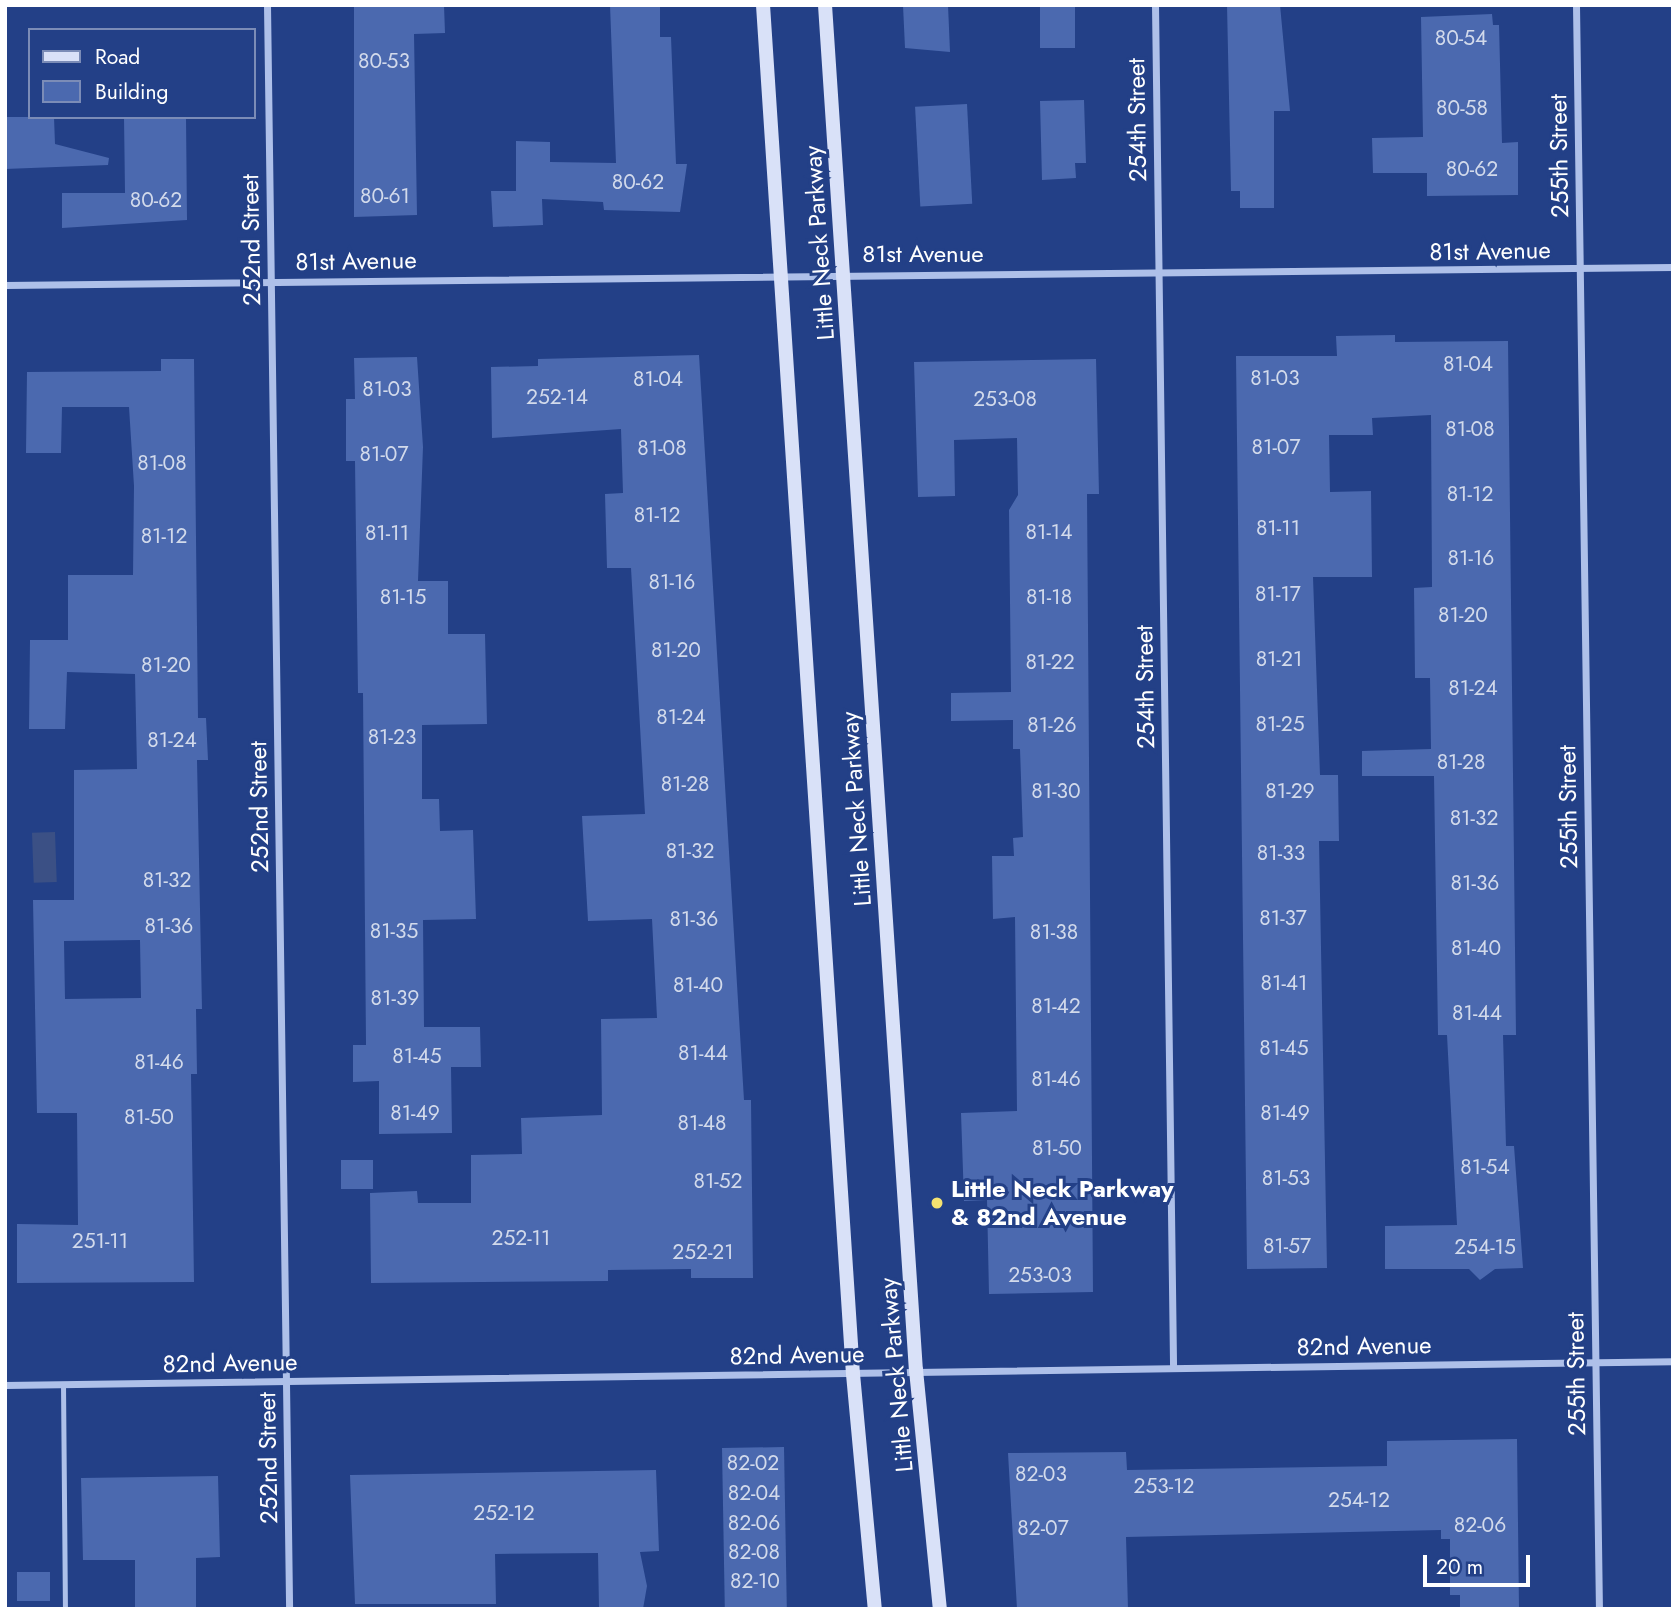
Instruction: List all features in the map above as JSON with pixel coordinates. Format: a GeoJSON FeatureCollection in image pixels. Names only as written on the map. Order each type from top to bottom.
{"type":"FeatureCollection","features":[{"type":"Feature","properties":{"kind":"main road","name":"Little Neck Parkway"},"geometry":{"type":"LineString","coordinates":[[763,5],[853,1374],[875,1609]]}},
{"type":"Feature","properties":{"kind":"main road","name":"Little Neck Parkway"},"geometry":{"type":"LineString","coordinates":[[825,5],[916,1370],[940,1609]]}},
{"type":"Feature","properties":{"kind":"street","name":"252nd Street"},"geometry":{"type":"LineString","coordinates":[[267,5],[289,1609]]}},
{"type":"Feature","properties":{"kind":"street","name":"254th Street"},"geometry":{"type":"LineString","coordinates":[[1155,5],[1173,1368]]}},
{"type":"Feature","properties":{"kind":"street","name":"255th Street"},"geometry":{"type":"LineString","coordinates":[[1576,5],[1598,1609]]}},
{"type":"Feature","properties":{"kind":"street","name":"81st Avenue"},"geometry":{"type":"LineString","coordinates":[[5,285],[843,272],[1158,274],[1673,267]]}},
{"type":"Feature","properties":{"kind":"street","name":"82nd Avenue"},"geometry":{"type":"LineString","coordinates":[[5,1385],[1673,1361]]}},
{"type":"Feature","properties":{"kind":"lane"},"geometry":{"type":"LineString","coordinates":[[63,1384],[65,1609]]}},
{"type":"Feature","properties":{"kind":"water"},"geometry":{"type":"Polygon","coordinates":[[[55,832],[57,882],[34,883],[32,833],[55,832]]]}},
{"type":"Feature","properties":{"kind":"building"},"geometry":{"type":"Polygon","coordinates":[[[354,5],[444,5],[445,33],[414,34],[417,215],[354,217],[354,5]]]}},
{"type":"Feature","properties":{"kind":"building"},"geometry":{"type":"Polygon","coordinates":[[[610,5],[660,5],[660,37],[671,37],[676,164],[687,164],[680,212],[604,210],[603,202],[542,199],[543,225],[493,227],[491,191],[516,191],[516,141],[550,142],[550,162],[616,163],[610,5]]]}},
{"type":"Feature","properties":{"kind":"building"},"geometry":{"type":"Polygon","coordinates":[[[903,5],[948,5],[950,52],[905,48],[903,5]]]}},
{"type":"Feature","properties":{"kind":"building"},"geometry":{"type":"Polygon","coordinates":[[[1040,5],[1075,5],[1075,48],[1040,48],[1040,5]]]}},
{"type":"Feature","properties":{"kind":"building"},"geometry":{"type":"Polygon","coordinates":[[[1227,5],[1280,5],[1290,111],[1274,111],[1274,208],[1240,208],[1240,191],[1231,191],[1227,5]]]}},
{"type":"Feature","properties":{"kind":"building"},"geometry":{"type":"Polygon","coordinates":[[[1492,14],[1493,25],[1499,25],[1502,143],[1518,142],[1518,195],[1427,196],[1427,173],[1373,173],[1372,138],[1423,137],[1421,17],[1492,14]]]}},
{"type":"Feature","properties":{"kind":"building"},"geometry":{"type":"Polygon","coordinates":[[[1084,100],[1086,163],[1075,163],[1076,178],[1042,180],[1040,101],[1084,100]]]}},
{"type":"Feature","properties":{"kind":"building"},"geometry":{"type":"Polygon","coordinates":[[[967,104],[972,204],[920,207],[915,107],[967,104]]]}},
{"type":"Feature","properties":{"kind":"building"},"geometry":{"type":"Polygon","coordinates":[[[5,117],[54,119],[55,144],[109,158],[108,165],[5,169],[5,117]]]}},
{"type":"Feature","properties":{"kind":"building"},"geometry":{"type":"Polygon","coordinates":[[[124,119],[186,119],[187,220],[62,228],[62,193],[125,193],[124,119]]]}},
{"type":"Feature","properties":{"kind":"building"},"geometry":{"type":"Polygon","coordinates":[[[1395,335],[1395,342],[1508,341],[1516,1035],[1503,1035],[1506,1146],[1514,1146],[1523,1268],[1495,1269],[1480,1280],[1469,1269],[1385,1269],[1385,1226],[1457,1225],[1447,1035],[1438,1035],[1434,776],[1362,776],[1362,751],[1431,749],[1430,678],[1415,678],[1414,588],[1432,587],[1431,415],[1372,418],[1373,435],[1329,435],[1330,492],[1371,491],[1372,577],[1313,577],[1320,775],[1338,775],[1339,841],[1319,841],[1327,1268],[1247,1269],[1236,356],[1337,356],[1336,336],[1395,335]]]}},
{"type":"Feature","properties":{"kind":"building"},"geometry":{"type":"Polygon","coordinates":[[[699,355],[744,1100],[751,1100],[753,1278],[691,1278],[691,1269],[608,1270],[608,1281],[371,1283],[370,1193],[417,1191],[418,1203],[471,1203],[471,1155],[522,1154],[521,1118],[602,1115],[601,1019],[657,1018],[652,919],[588,921],[582,816],[645,814],[631,568],[607,568],[605,494],[623,493],[621,429],[492,438],[491,367],[538,366],[538,359],[699,355]]]}},
{"type":"Feature","properties":{"kind":"building"},"geometry":{"type":"Polygon","coordinates":[[[417,357],[423,447],[418,581],[448,581],[448,634],[485,634],[487,724],[422,725],[422,799],[439,799],[440,831],[473,830],[476,919],[423,920],[424,1027],[480,1027],[481,1067],[451,1067],[452,1133],[379,1134],[379,1081],[353,1082],[353,1045],[366,1045],[363,693],[358,693],[355,461],[346,461],[346,399],[355,399],[354,358],[417,357]]]}},
{"type":"Feature","properties":{"kind":"building"},"geometry":{"type":"Polygon","coordinates":[[[161,359],[194,359],[198,718],[206,718],[208,760],[197,760],[202,1009],[196,1009],[197,1074],[191,1074],[194,1282],[17,1283],[17,1224],[78,1225],[77,1113],[37,1113],[33,900],[74,900],[74,770],[137,769],[135,674],[67,672],[65,729],[29,729],[30,640],[68,640],[68,575],[133,575],[134,486],[129,407],[62,407],[61,453],[26,453],[27,372],[161,371],[161,359]],[[140,940],[64,941],[65,999],[141,998],[140,940]]]}},
{"type":"Feature","properties":{"kind":"building"},"geometry":{"type":"Polygon","coordinates":[[[1096,359],[1099,494],[1087,494],[1093,1292],[989,1294],[987,1200],[964,1201],[961,1113],[1017,1111],[1015,917],[993,919],[992,856],[1014,856],[1013,838],[1023,837],[1020,749],[1013,749],[1013,720],[951,721],[951,693],[1011,692],[1009,510],[1018,495],[1017,438],[954,440],[955,496],[918,497],[914,362],[1096,359]]]}},
{"type":"Feature","properties":{"kind":"building"},"geometry":{"type":"Polygon","coordinates":[[[341,1160],[373,1160],[373,1189],[341,1189],[341,1160]]]}},
{"type":"Feature","properties":{"kind":"building"},"geometry":{"type":"Polygon","coordinates":[[[1517,1439],[1519,1608],[1460,1609],[1460,1595],[1450,1595],[1450,1539],[1441,1539],[1441,1530],[1126,1537],[1128,1609],[1017,1609],[1008,1453],[1126,1452],[1127,1470],[1387,1466],[1387,1441],[1517,1439]]]}},
{"type":"Feature","properties":{"kind":"building"},"geometry":{"type":"Polygon","coordinates":[[[784,1447],[787,1609],[725,1609],[722,1448],[784,1447]]]}},
{"type":"Feature","properties":{"kind":"building"},"geometry":{"type":"Polygon","coordinates":[[[656,1470],[659,1551],[640,1552],[647,1586],[643,1609],[599,1609],[598,1553],[495,1554],[496,1604],[355,1604],[350,1475],[656,1470]]]}},
{"type":"Feature","properties":{"kind":"building"},"geometry":{"type":"Polygon","coordinates":[[[218,1476],[220,1557],[196,1558],[196,1609],[135,1609],[135,1560],[83,1560],[81,1478],[218,1476]]]}},
{"type":"Feature","properties":{"kind":"building"},"geometry":{"type":"Polygon","coordinates":[[[17,1572],[50,1572],[50,1601],[17,1601],[17,1572]]]}},
{"type":"Feature","properties":{"kind":"place","name":"Little Neck Parkway & 82nd Avenue"},"geometry":{"type":"Point","coordinates":[937,1203]}}]}
